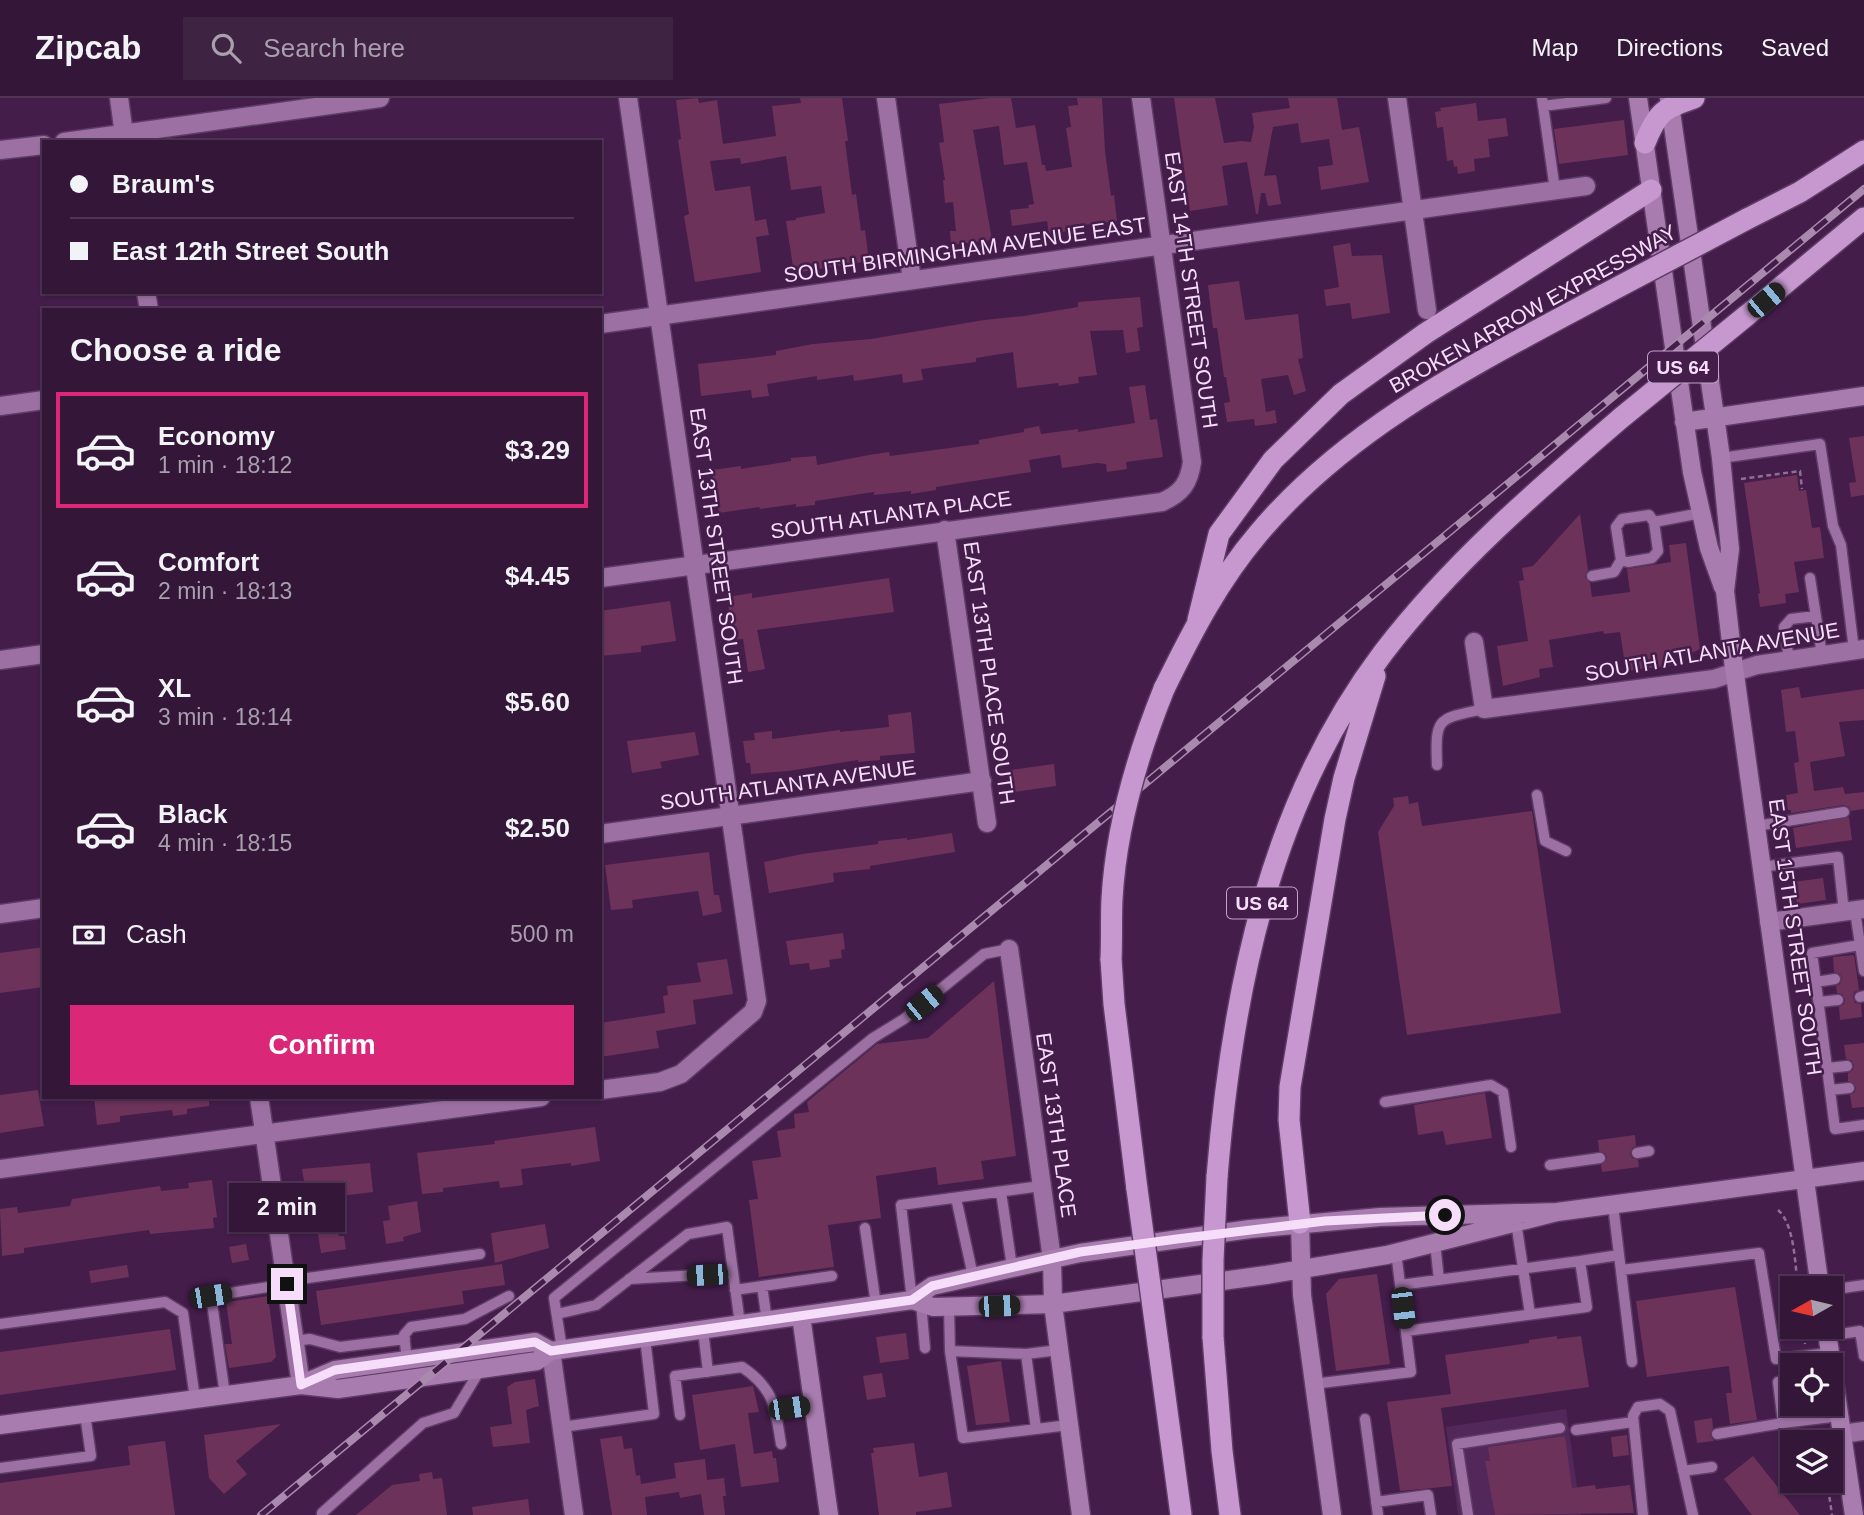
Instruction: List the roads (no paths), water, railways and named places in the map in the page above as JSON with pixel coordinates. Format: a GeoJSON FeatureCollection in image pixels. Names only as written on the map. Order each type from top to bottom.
{"type":"FeatureCollection","features":[{"type":"Feature","properties":{"kind":"highway"},"geometry":{"type":"LineString","coordinates":[[1645,143],[1651,126],[1669,102],[1694,98]]}},
{"type":"Feature","properties":{"kind":"highway","name":"BROKEN ARROW EXPRESSWAY"},"geometry":{"type":"LineString","coordinates":[[1181,1515],[1114,1004],[1111,959],[1112,899],[1125,814],[1143,740],[1164,689],[1198,620],[1258,534],[1336,456],[1373,428],[1499,351],[1800,192],[1864,151]]}},
{"type":"Feature","properties":{"kind":"highway"},"geometry":{"type":"LineString","coordinates":[[1198,620],[1219,534],[1273,460],[1333,402],[1383,362],[1426,333],[1651,190]]}},
{"type":"Feature","properties":{"kind":"highway","name":"US 64"},"geometry":{"type":"LineString","coordinates":[[1230,1515],[1213,1337],[1213,1260],[1222,1116],[1231,1050],[1264,892],[1298,798],[1322,749],[1382,654],[1458,566],[1538,490],[1621,418],[1864,218]]}},
{"type":"Feature","properties":{"kind":"highway"},"geometry":{"type":"LineString","coordinates":[[1300,1223],[1289,1120],[1290,1087],[1343,778],[1382,654]]}},
{"type":"Feature","properties":{"kind":"street"},"geometry":{"type":"LineString","coordinates":[[118,98],[124,138]]}},
{"type":"Feature","properties":{"kind":"street"},"geometry":{"type":"LineString","coordinates":[[94,140],[124,138],[380,98]]}},
{"type":"Feature","properties":{"kind":"street","name":"EAST 13TH STREET SOUTH"},"geometry":{"type":"LineString","coordinates":[[602,1090],[660,1082],[681,1074],[753,1012],[757,1001],[628,98]]}},
{"type":"Feature","properties":{"kind":"street"},"geometry":{"type":"LineString","coordinates":[[886,98],[912,280]]}},
{"type":"Feature","properties":{"kind":"street","name":"EAST 14TH STREET SOUTH"},"geometry":{"type":"LineString","coordinates":[[1140,98],[1192,462],[1190,476],[1184,488]]}},
{"type":"Feature","properties":{"kind":"street"},"geometry":{"type":"LineString","coordinates":[[1397,98],[1427,310]]}},
{"type":"Feature","properties":{"kind":"street","name":"EAST 15TH STREET SOUTH"},"geometry":{"type":"LineString","coordinates":[[1638,98],[1684,422],[1709,548],[1725,591],[1818,1276]]}},
{"type":"Feature","properties":{"kind":"street","name":"EAST 15TH STREET SOUTH"},"geometry":{"type":"LineString","coordinates":[[1669,102],[1721,458],[1730,549],[1725,591]]}},
{"type":"Feature","properties":{"kind":"street"},"geometry":{"type":"LineString","coordinates":[[0,150],[42,145]]}},
{"type":"Feature","properties":{"kind":"street","name":"SOUTH BIRMINGHAM AVENUE EAST"},"geometry":{"type":"LineString","coordinates":[[602,324],[1586,186]]}},
{"type":"Feature","properties":{"kind":"street"},"geometry":{"type":"LineString","coordinates":[[1684,422],[1864,396]]}},
{"type":"Feature","properties":{"kind":"street"},"geometry":{"type":"LineString","coordinates":[[0,406],[42,400]]}},
{"type":"Feature","properties":{"kind":"street","name":"SOUTH ATLANTA PLACE"},"geometry":{"type":"LineString","coordinates":[[602,578],[1162,502],[1184,488]]}},
{"type":"Feature","properties":{"kind":"street","name":"EAST 13TH PLACE SOUTH"},"geometry":{"type":"LineString","coordinates":[[945,530],[987,822]]}},
{"type":"Feature","properties":{"kind":"street"},"geometry":{"type":"LineString","coordinates":[[1474,642],[1484,709]]}},
{"type":"Feature","properties":{"kind":"street","name":"SOUTH ATLANTA AVENUE"},"geometry":{"type":"LineString","coordinates":[[1484,709],[1704,680],[1789,659],[1859,650]]}},
{"type":"Feature","properties":{"kind":"street"},"geometry":{"type":"LineString","coordinates":[[0,660],[42,654]]}},
{"type":"Feature","properties":{"kind":"street","name":"SOUTH ATLANTA AVENUE"},"geometry":{"type":"LineString","coordinates":[[602,834],[982,781]]}},
{"type":"Feature","properties":{"kind":"street"},"geometry":{"type":"LineString","coordinates":[[0,914],[42,908]]}},
{"type":"Feature","properties":{"kind":"street"},"geometry":{"type":"LineString","coordinates":[[1769,922],[1854,911]]}},
{"type":"Feature","properties":{"kind":"street","name":"EAST 13TH PLACE"},"geometry":{"type":"LineString","coordinates":[[1009,949],[1052,1259],[1053,1304],[1081,1515]]}},
{"type":"Feature","properties":{"kind":"street"},"geometry":{"type":"LineString","coordinates":[[258,1099],[301,1385]]}},
{"type":"Feature","properties":{"kind":"street"},"geometry":{"type":"LineString","coordinates":[[0,1170],[526,1099]]}},
{"type":"Feature","properties":{"kind":"street"},"geometry":{"type":"LineString","coordinates":[[917,1301],[932,1286],[1080,1252],[1300,1223],[1399,1216],[1557,1212],[1864,1171]]}},
{"type":"Feature","properties":{"kind":"street"},"geometry":{"type":"LineString","coordinates":[[0,1425],[301,1385],[338,1389],[480,1370],[537,1361],[557,1350],[876,1305],[917,1301],[933,1307],[1053,1304],[1301,1270],[1396,1252],[1557,1212]]}},
{"type":"Feature","properties":{"kind":"street"},"geometry":{"type":"LineString","coordinates":[[1300,1223],[1301,1270],[1313,1384],[1332,1515]]}},
{"type":"Feature","properties":{"kind":"street"},"geometry":{"type":"LineString","coordinates":[[801,1316],[829,1515]]}},
{"type":"Feature","properties":{"kind":"street"},"geometry":{"type":"LineString","coordinates":[[301,1385],[335,1370],[535,1342],[557,1350]]}},
{"type":"Feature","properties":{"kind":"street"},"geometry":{"type":"LineString","coordinates":[[557,1350],[562,1427],[574,1515]]}},
{"type":"Feature","properties":{"kind":"street"},"geometry":{"type":"LineString","coordinates":[[1839,1416],[1841,1430]]}},
{"type":"Feature","properties":{"kind":"street"},"geometry":{"type":"LineString","coordinates":[[1843,1434],[1864,1432]]}},
{"type":"Feature","properties":{"kind":"street"},"geometry":{"type":"LineString","coordinates":[[1843,1441],[1854,1515]]}},
{"type":"Feature","properties":{"kind":"lane"},"geometry":{"type":"LineString","coordinates":[[1555,190],[1542,102],[1606,98]]}},
{"type":"Feature","properties":{"kind":"lane"},"geometry":{"type":"LineString","coordinates":[[1721,458],[1820,444],[1833,526],[1841,545],[1859,650]]}},
{"type":"Feature","properties":{"kind":"lane"},"geometry":{"type":"LineString","coordinates":[[1654,522],[1701,513]]}},
{"type":"Feature","properties":{"kind":"lane"},"geometry":{"type":"LineString","coordinates":[[1592,576],[1614,572],[1621,560],[1616,527],[1622,519],[1649,515],[1654,522],[1658,551],[1652,558],[1628,562],[1621,560]]}},
{"type":"Feature","properties":{"kind":"lane"},"geometry":{"type":"LineString","coordinates":[[1810,578],[1822,655]]}},
{"type":"Feature","properties":{"kind":"lane"},"geometry":{"type":"LineString","coordinates":[[1789,659],[1784,626],[1791,619],[1816,616]]}},
{"type":"Feature","properties":{"kind":"lane"},"geometry":{"type":"LineString","coordinates":[[1437,765],[1435,734],[1441,722],[1448,717],[1484,709]]}},
{"type":"Feature","properties":{"kind":"lane"},"geometry":{"type":"LineString","coordinates":[[1537,795],[1545,841],[1566,851]]}},
{"type":"Feature","properties":{"kind":"lane"},"geometry":{"type":"LineString","coordinates":[[1756,826],[1844,812]]}},
{"type":"Feature","properties":{"kind":"lane"},"geometry":{"type":"LineString","coordinates":[[1761,867],[1838,857],[1854,911],[1862,974]]}},
{"type":"Feature","properties":{"kind":"lane"},"geometry":{"type":"LineString","coordinates":[[1860,945],[1812,953],[1835,1129],[1864,1125]]}},
{"type":"Feature","properties":{"kind":"lane"},"geometry":{"type":"LineString","coordinates":[[557,1350],[554,1298],[873,1038],[905,1019],[984,954],[1009,949]]}},
{"type":"Feature","properties":{"kind":"lane"},"geometry":{"type":"LineString","coordinates":[[1816,982],[1835,979]]}},
{"type":"Feature","properties":{"kind":"lane"},"geometry":{"type":"LineString","coordinates":[[1818,1002],[1838,1000]]}},
{"type":"Feature","properties":{"kind":"lane"},"geometry":{"type":"LineString","coordinates":[[1828,1068],[1847,1066]]}},
{"type":"Feature","properties":{"kind":"lane"},"geometry":{"type":"LineString","coordinates":[[1385,1102],[1491,1085],[1503,1092],[1511,1147]]}},
{"type":"Feature","properties":{"kind":"lane"},"geometry":{"type":"LineString","coordinates":[[1830,1090],[1849,1088]]}},
{"type":"Feature","properties":{"kind":"lane"},"geometry":{"type":"LineString","coordinates":[[1637,1153],[1649,1152]]}},
{"type":"Feature","properties":{"kind":"lane"},"geometry":{"type":"LineString","coordinates":[[1550,1165],[1600,1158]]}},
{"type":"Feature","properties":{"kind":"lane"},"geometry":{"type":"LineString","coordinates":[[925,1348],[901,1205],[1041,1186]]}},
{"type":"Feature","properties":{"kind":"lane"},"geometry":{"type":"LineString","coordinates":[[1001,1192],[1012,1267]]}},
{"type":"Feature","properties":{"kind":"lane"},"geometry":{"type":"LineString","coordinates":[[956,1198],[973,1276]]}},
{"type":"Feature","properties":{"kind":"lane"},"geometry":{"type":"LineString","coordinates":[[1612,1205],[1632,1362]]}},
{"type":"Feature","properties":{"kind":"lane"},"geometry":{"type":"LineString","coordinates":[[1516,1222],[1530,1314]]}},
{"type":"Feature","properties":{"kind":"lane"},"geometry":{"type":"LineString","coordinates":[[557,1314],[596,1305],[688,1234],[727,1227],[740,1325]]}},
{"type":"Feature","properties":{"kind":"lane"},"geometry":{"type":"LineString","coordinates":[[864,1228],[876,1305]]}},
{"type":"Feature","properties":{"kind":"lane"},"geometry":{"type":"LineString","coordinates":[[1435,1243],[1439,1280]]}},
{"type":"Feature","properties":{"kind":"lane"},"geometry":{"type":"LineString","coordinates":[[1313,1384],[1411,1372],[1396,1252]]}},
{"type":"Feature","properties":{"kind":"lane"},"geometry":{"type":"LineString","coordinates":[[1621,1270],[1759,1253],[1776,1359],[1828,1339]]}},
{"type":"Feature","properties":{"kind":"lane"},"geometry":{"type":"LineString","coordinates":[[225,1395],[211,1296],[286,1282],[480,1254]]}},
{"type":"Feature","properties":{"kind":"lane"},"geometry":{"type":"LineString","coordinates":[[1400,1285],[1619,1255]]}},
{"type":"Feature","properties":{"kind":"lane"},"geometry":{"type":"LineString","coordinates":[[1406,1331],[1587,1307],[1580,1261]]}},
{"type":"Feature","properties":{"kind":"lane"},"geometry":{"type":"LineString","coordinates":[[629,1279],[733,1273]]}},
{"type":"Feature","properties":{"kind":"lane"},"geometry":{"type":"LineString","coordinates":[[735,1290],[832,1276]]}},
{"type":"Feature","properties":{"kind":"lane"},"geometry":{"type":"LineString","coordinates":[[1843,1288],[1864,1285]]}},
{"type":"Feature","properties":{"kind":"lane"},"geometry":{"type":"LineString","coordinates":[[762,1286],[766,1321]]}},
{"type":"Feature","properties":{"kind":"lane"},"geometry":{"type":"LineString","coordinates":[[407,1360],[404,1335],[411,1327],[465,1319],[509,1296]]}},
{"type":"Feature","properties":{"kind":"lane"},"geometry":{"type":"LineString","coordinates":[[0,1324],[165,1302],[183,1313],[195,1399]]}},
{"type":"Feature","properties":{"kind":"lane"},"geometry":{"type":"LineString","coordinates":[[949,1307],[950,1351],[963,1438],[1069,1425]]}},
{"type":"Feature","properties":{"kind":"lane"},"geometry":{"type":"LineString","coordinates":[[703,1330],[708,1372]]}},
{"type":"Feature","properties":{"kind":"lane"},"geometry":{"type":"LineString","coordinates":[[1843,1335],[1860,1331],[1864,1356]]}},
{"type":"Feature","properties":{"kind":"lane"},"geometry":{"type":"LineString","coordinates":[[562,1427],[654,1414],[645,1338]]}},
{"type":"Feature","properties":{"kind":"lane"},"geometry":{"type":"LineString","coordinates":[[294,1341],[310,1339],[340,1347],[405,1339]]}},
{"type":"Feature","properties":{"kind":"lane"},"geometry":{"type":"LineString","coordinates":[[950,1351],[1026,1354],[1059,1350]]}},
{"type":"Feature","properties":{"kind":"lane"},"geometry":{"type":"LineString","coordinates":[[1026,1354],[1036,1429]]}},
{"type":"Feature","properties":{"kind":"lane"},"geometry":{"type":"LineString","coordinates":[[680,1415],[675,1376],[742,1367],[755,1376],[767,1390],[775,1410],[780,1444]]}},
{"type":"Feature","properties":{"kind":"lane"},"geometry":{"type":"LineString","coordinates":[[322,1515],[423,1423],[454,1413],[480,1370]]}},
{"type":"Feature","properties":{"kind":"lane"},"geometry":{"type":"LineString","coordinates":[[1778,1382],[1783,1423]]}},
{"type":"Feature","properties":{"kind":"lane"},"geometry":{"type":"LineString","coordinates":[[1643,1515],[1633,1416],[1638,1407],[1660,1404],[1670,1411],[1693,1515]]}},
{"type":"Feature","properties":{"kind":"lane"},"geometry":{"type":"LineString","coordinates":[[775,1410],[813,1405]]}},
{"type":"Feature","properties":{"kind":"lane"},"geometry":{"type":"LineString","coordinates":[[0,1468],[91,1456],[85,1414]]}},
{"type":"Feature","properties":{"kind":"lane"},"geometry":{"type":"LineString","coordinates":[[1717,1434],[1839,1416]]}},
{"type":"Feature","properties":{"kind":"lane"},"geometry":{"type":"LineString","coordinates":[[1365,1419],[1378,1515]]}},
{"type":"Feature","properties":{"kind":"lane"},"geometry":{"type":"LineString","coordinates":[[1576,1430],[1633,1422]]}},
{"type":"Feature","properties":{"kind":"lane"},"geometry":{"type":"LineString","coordinates":[[1468,1515],[1457,1444],[1560,1428]]}},
{"type":"Feature","properties":{"kind":"lane"},"geometry":{"type":"LineString","coordinates":[[1683,1471],[1712,1467]]}},
{"type":"Feature","properties":{"kind":"lane"},"geometry":{"type":"LineString","coordinates":[[1376,1502],[1428,1494],[1431,1515]]}},
{"type":"Feature","properties":{"kind":"railway"},"geometry":{"type":"LineString","coordinates":[[261,1515],[1864,189]]}}]}
